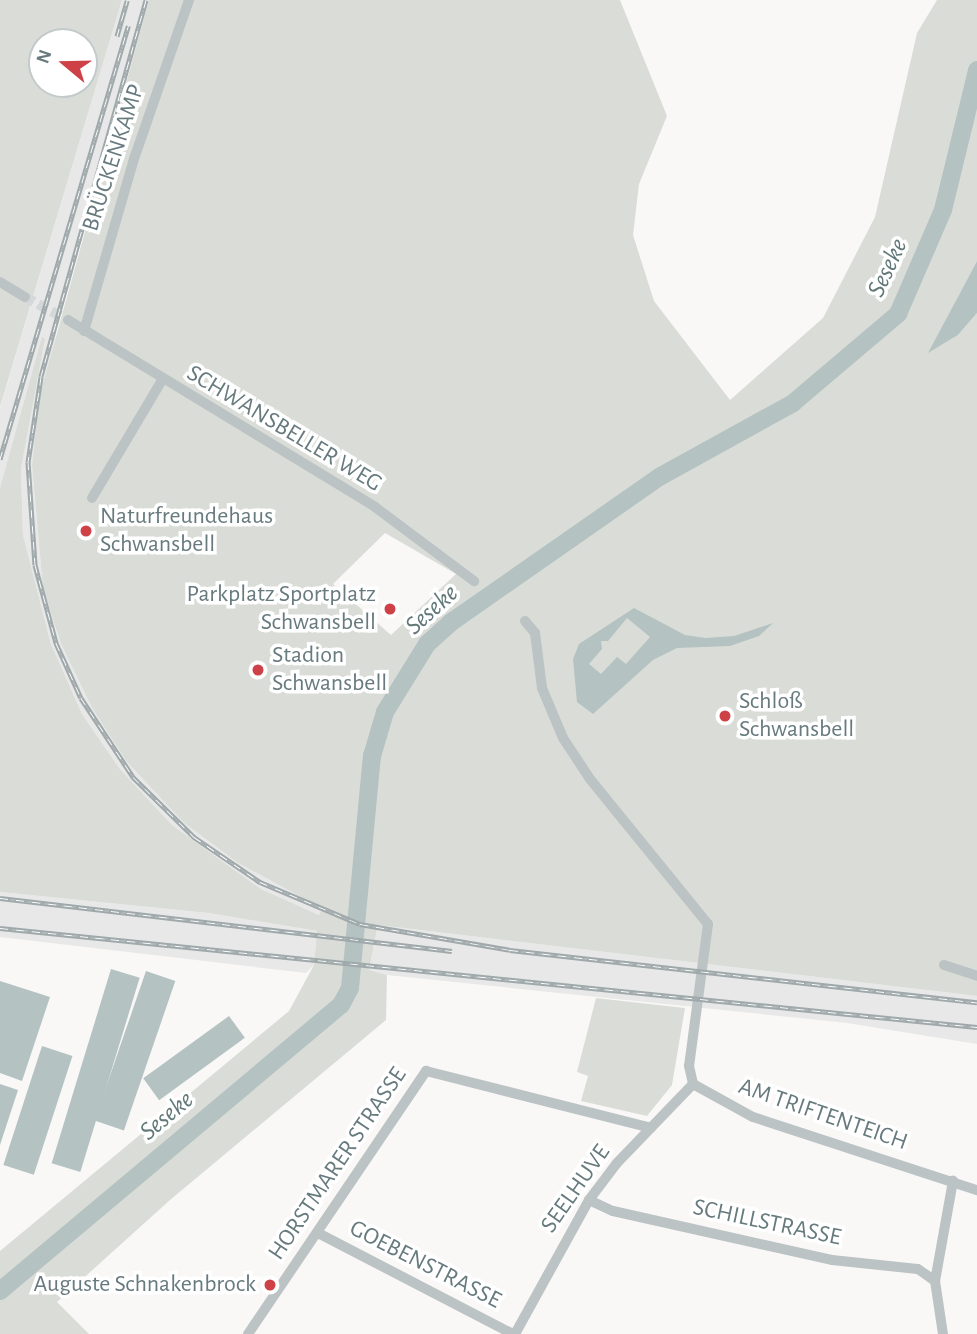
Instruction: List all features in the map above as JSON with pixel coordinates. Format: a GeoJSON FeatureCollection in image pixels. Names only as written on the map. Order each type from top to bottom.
{"type":"FeatureCollection","features":[{"type":"Feature","properties":{"kind":"street","name":"BRÜCKENKAMP"},"geometry":{"type":"LineString","coordinates":[[84,331],[135,156],[189,0]]}},
{"type":"Feature","properties":{"kind":"street"},"geometry":{"type":"LineString","coordinates":[[0,282],[25,297]]}},
{"type":"Feature","properties":{"kind":"street","name":"SCHWANSBELLER WEG"},"geometry":{"type":"LineString","coordinates":[[68,320],[162,380],[375,507],[474,581]]}},
{"type":"Feature","properties":{"kind":"street"},"geometry":{"type":"LineString","coordinates":[[92,498],[162,380]]}},
{"type":"Feature","properties":{"kind":"street"},"geometry":{"type":"LineString","coordinates":[[525,621],[535,633],[542,688],[563,737],[590,779],[708,924],[689,1066],[693,1084]]}},
{"type":"Feature","properties":{"kind":"street"},"geometry":{"type":"LineString","coordinates":[[944,965],[977,976]]}},
{"type":"Feature","properties":{"kind":"street","name":"HORSTMARER STRASSE"},"geometry":{"type":"LineString","coordinates":[[248,1334],[426,1071],[651,1128]]}},
{"type":"Feature","properties":{"kind":"street","name":"SEELHUVE"},"geometry":{"type":"LineString","coordinates":[[514,1334],[589,1200],[693,1084]]}},
{"type":"Feature","properties":{"kind":"street","name":"AM TRIFTENTEICH"},"geometry":{"type":"LineString","coordinates":[[693,1084],[753,1117],[977,1190]]}},
{"type":"Feature","properties":{"kind":"street"},"geometry":{"type":"LineString","coordinates":[[943,1334],[935,1282],[953,1181]]}},
{"type":"Feature","properties":{"kind":"street","name":"SCHILLSTRASSE"},"geometry":{"type":"LineString","coordinates":[[589,1200],[613,1211],[832,1260],[918,1269],[935,1282]]}},
{"type":"Feature","properties":{"kind":"street","name":"GOEBENSTRASSE"},"geometry":{"type":"LineString","coordinates":[[318,1233],[514,1334]]}},
{"type":"Feature","properties":{"kind":"shaded area"},"geometry":{"type":"Polygon","coordinates":[[[0,0],[122,0],[98,80],[98,28],[28,28],[28,98],[93,98],[0,407],[0,0]]]}},
{"type":"Feature","properties":{"kind":"shaded area"},"geometry":{"type":"Polygon","coordinates":[[[122,0],[149,0],[57,328],[32,466],[43,589],[61,644],[92,708],[126,761],[184,823],[238,863],[322,907],[319,915],[261,889],[172,825],[120,769],[82,714],[51,644],[23,535],[21,469],[45,338],[0,488],[0,408],[93,98],[98,98],[98,80],[122,0]]]}},
{"type":"Feature","properties":{"kind":"shaded area"},"geometry":{"type":"Polygon","coordinates":[[[149,0],[620,0],[667,116],[639,184],[633,235],[654,301],[730,400],[823,318],[875,217],[917,33],[937,0],[977,0],[977,261],[929,352],[958,335],[977,313],[977,996],[378,925],[369,970],[387,975],[386,1020],[170,1200],[57,1302],[89,1334],[0,1334],[0,1251],[289,1011],[314,965],[317,931],[208,913],[0,892],[0,488],[42,337],[45,339],[21,469],[23,535],[51,644],[82,714],[120,769],[172,825],[261,889],[319,915],[322,908],[238,863],[184,823],[126,761],[92,708],[61,644],[43,589],[32,466],[39,398],[149,0]],[[385,533],[333,584],[391,635],[456,574],[385,533]]]}},
{"type":"Feature","properties":{"kind":"shaded area"},"geometry":{"type":"Polygon","coordinates":[[[977,261],[977,313],[958,335],[928,353],[977,261]]]}},
{"type":"Feature","properties":{"kind":"shaded area"},"geometry":{"type":"Polygon","coordinates":[[[634,608],[685,635],[706,638],[734,636],[773,623],[759,636],[730,646],[677,648],[653,660],[593,714],[577,702],[573,659],[579,644],[634,608]],[[627,618],[608,641],[601,641],[602,649],[589,664],[601,674],[617,657],[626,664],[650,637],[627,618]]]}},
{"type":"Feature","properties":{"kind":"shaded area"},"geometry":{"type":"Polygon","coordinates":[[[0,892],[208,913],[317,931],[314,965],[306,973],[0,937],[0,892]]]}},
{"type":"Feature","properties":{"kind":"shaded area"},"geometry":{"type":"Polygon","coordinates":[[[378,925],[977,996],[977,1044],[847,1023],[387,975],[369,970],[378,925]]]}},
{"type":"Feature","properties":{"kind":"shaded area"},"geometry":{"type":"Polygon","coordinates":[[[111,969],[140,978],[80,1172],[52,1163],[111,969]]]}},
{"type":"Feature","properties":{"kind":"shaded area"},"geometry":{"type":"Polygon","coordinates":[[[146,971],[175,981],[124,1130],[95,1120],[146,971]]]}},
{"type":"Feature","properties":{"kind":"shaded area"},"geometry":{"type":"Polygon","coordinates":[[[0,981],[50,997],[22,1081],[0,1073],[0,981]]]}},
{"type":"Feature","properties":{"kind":"shaded area"},"geometry":{"type":"Polygon","coordinates":[[[596,998],[685,1008],[672,1085],[647,1116],[581,1101],[588,1076],[577,1072],[596,998]]]}},
{"type":"Feature","properties":{"kind":"shaded area"},"geometry":{"type":"Polygon","coordinates":[[[229,1016],[245,1038],[159,1100],[143,1078],[229,1016]]]}},
{"type":"Feature","properties":{"kind":"shaded area"},"geometry":{"type":"Polygon","coordinates":[[[42,1046],[72,1056],[34,1175],[3,1165],[42,1046]]]}},
{"type":"Feature","properties":{"kind":"shaded area"},"geometry":{"type":"Polygon","coordinates":[[[0,1084],[18,1090],[0,1145],[0,1084]]]}},
{"type":"Feature","properties":{"kind":"waterway","name":"Seseke"},"geometry":{"type":"LineString","coordinates":[[0,1291],[341,1005],[350,988],[372,756],[385,712],[427,644],[450,623],[661,476],[793,403],[898,314],[943,210],[977,70]]}},
{"type":"Feature","properties":{"kind":"tunnel"},"geometry":{"type":"LineString","coordinates":[[25,297],[68,320]]}},
{"type":"Feature","properties":{"kind":"railway"},"geometry":{"type":"LineString","coordinates":[[117,36],[127,0]]}},
{"type":"Feature","properties":{"kind":"railway"},"geometry":{"type":"LineString","coordinates":[[146,0],[41,377],[28,462],[35,565],[56,643],[81,698],[133,777],[194,837],[260,882],[360,924],[510,950],[977,1002]]}},
{"type":"Feature","properties":{"kind":"railway"},"geometry":{"type":"LineString","coordinates":[[0,459],[128,26]]}},
{"type":"Feature","properties":{"kind":"railway"},"geometry":{"type":"LineString","coordinates":[[0,898],[452,951]]}},
{"type":"Feature","properties":{"kind":"railway"},"geometry":{"type":"LineString","coordinates":[[0,928],[977,1027]]}},
{"type":"Feature","properties":{"kind":"place","name":"Naturfreundehaus Schwansbell"},"geometry":{"type":"Point","coordinates":[86,531]}},
{"type":"Feature","properties":{"kind":"place","name":"Parkplatz Sportplatz Schwansbell"},"geometry":{"type":"Point","coordinates":[390,609]}},
{"type":"Feature","properties":{"kind":"place","name":"Stadion Schwansbell"},"geometry":{"type":"Point","coordinates":[258,670]}},
{"type":"Feature","properties":{"kind":"place","name":"Schloß Schwansbell"},"geometry":{"type":"Point","coordinates":[725,716]}},
{"type":"Feature","properties":{"kind":"place","name":"Auguste Schnakenbrock"},"geometry":{"type":"Point","coordinates":[270,1285]}}]}
